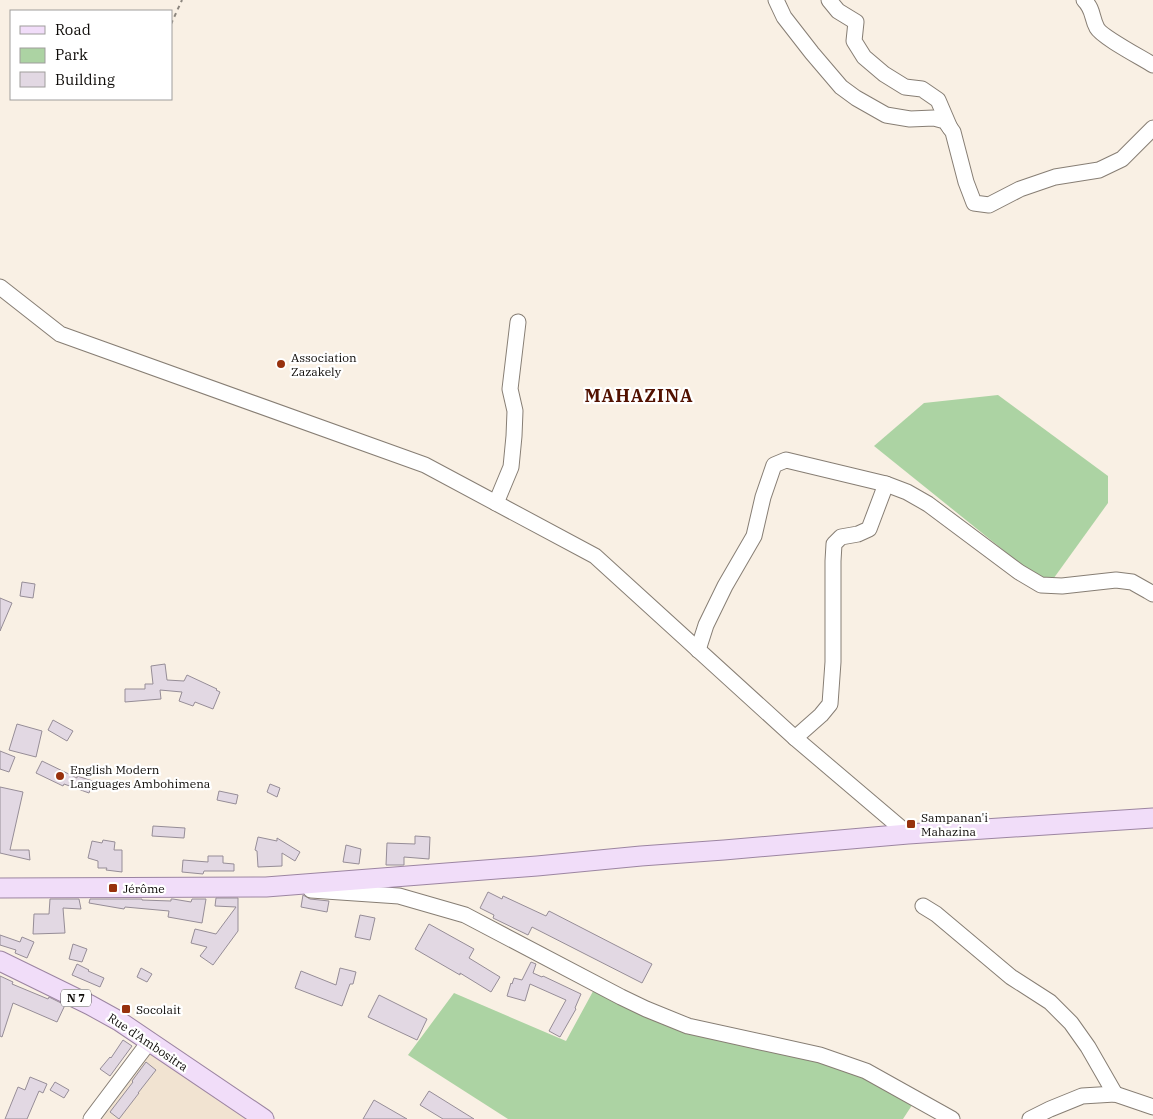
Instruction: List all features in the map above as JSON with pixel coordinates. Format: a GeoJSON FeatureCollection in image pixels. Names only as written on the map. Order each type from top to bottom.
{"type":"FeatureCollection","features":[{"type":"Feature","properties":{"kind":"main road"},"geometry":{"type":"LineString","coordinates":[[0,888],[266,887],[908,834],[1153,818]]}},
{"type":"Feature","properties":{"kind":"main road","name":"Rue d'Ambositra"},"geometry":{"type":"LineString","coordinates":[[0,961],[119,1021],[264,1119]]}},
{"type":"Feature","properties":{"kind":"street"},"geometry":{"type":"LineString","coordinates":[[776,0],[784,17],[806,46],[848,93],[886,116],[910,119],[934,118],[945,121],[953,132],[966,182],[974,203],[989,205],[1020,189],[1056,177],[1099,170],[1122,159],[1153,128]]}},
{"type":"Feature","properties":{"kind":"street"},"geometry":{"type":"LineString","coordinates":[[829,0],[838,11],[856,22],[854,41],[864,57],[884,74],[905,87],[922,89],[938,100],[950,128]]}},
{"type":"Feature","properties":{"kind":"street"},"geometry":{"type":"LineString","coordinates":[[1084,0],[1090,7],[1098,29],[1109,38],[1153,65]]}},
{"type":"Feature","properties":{"kind":"street"},"geometry":{"type":"LineString","coordinates":[[0,287],[60,334],[424,465],[595,556],[795,738],[908,834]]}},
{"type":"Feature","properties":{"kind":"street"},"geometry":{"type":"LineString","coordinates":[[496,503],[511,468],[515,411],[510,389],[518,322]]}},
{"type":"Feature","properties":{"kind":"street"},"geometry":{"type":"LineString","coordinates":[[698,650],[706,625],[725,586],[754,536],[763,497],[774,465],[786,460],[886,484],[907,492],[928,504],[1019,572],[1042,586],[1062,586],[1116,580],[1132,582],[1153,594]]}},
{"type":"Feature","properties":{"kind":"street"},"geometry":{"type":"LineString","coordinates":[[795,738],[821,715],[830,704],[833,662],[834,544],[841,537],[858,534],[869,529],[886,484]]}},
{"type":"Feature","properties":{"kind":"street"},"geometry":{"type":"LineString","coordinates":[[266,887],[399,896],[465,915],[646,1009],[688,1026],[820,1055],[866,1071],[952,1119]]}},
{"type":"Feature","properties":{"kind":"street"},"geometry":{"type":"LineString","coordinates":[[923,906],[936,914],[1010,977],[1050,1002],[1072,1023],[1115,1094]]}},
{"type":"Feature","properties":{"kind":"street"},"geometry":{"type":"LineString","coordinates":[[91,1119],[149,1042]]}},
{"type":"Feature","properties":{"kind":"street"},"geometry":{"type":"LineString","coordinates":[[1030,1119],[1082,1096],[1115,1094],[1153,1107]]}},
{"type":"Feature","properties":{"kind":"path"},"geometry":{"type":"LineString","coordinates":[[172,22],[182,0]]}},
{"type":"Feature","properties":{"kind":"shaded area"},"geometry":{"type":"Polygon","coordinates":[[[152,1052],[249,1119],[102,1119],[152,1052]]]}},
{"type":"Feature","properties":{"kind":"green space"},"geometry":{"type":"Polygon","coordinates":[[[998,395],[1108,476],[1108,503],[1051,582],[1038,578],[874,446],[924,403],[998,395]]]}},
{"type":"Feature","properties":{"kind":"green space"},"geometry":{"type":"Polygon","coordinates":[[[597,984],[646,1009],[820,1055],[916,1099],[903,1119],[508,1119],[408,1055],[454,993],[566,1041],[597,984]]]}},
{"type":"Feature","properties":{"kind":"building"},"geometry":{"type":"Polygon","coordinates":[[[22,582],[35,584],[33,598],[20,596],[22,582]]]}},
{"type":"Feature","properties":{"kind":"building"},"geometry":{"type":"Polygon","coordinates":[[[0,598],[12,603],[0,631],[0,598]]]}},
{"type":"Feature","properties":{"kind":"building"},"geometry":{"type":"Polygon","coordinates":[[[165,664],[167,680],[184,681],[187,675],[217,689],[220,692],[213,709],[195,702],[193,706],[179,701],[182,692],[160,690],[161,699],[125,702],[125,689],[145,689],[145,684],[153,684],[151,666],[165,664]]]}},
{"type":"Feature","properties":{"kind":"building"},"geometry":{"type":"Polygon","coordinates":[[[53,720],[73,731],[67,741],[48,730],[53,720]]]}},
{"type":"Feature","properties":{"kind":"building"},"geometry":{"type":"Polygon","coordinates":[[[17,724],[42,731],[36,757],[9,750],[17,724]]]}},
{"type":"Feature","properties":{"kind":"building"},"geometry":{"type":"Polygon","coordinates":[[[0,751],[15,757],[9,772],[0,769],[0,751]]]}},
{"type":"Feature","properties":{"kind":"building"},"geometry":{"type":"Polygon","coordinates":[[[42,761],[77,778],[77,776],[93,781],[89,793],[64,784],[63,786],[36,773],[42,761]]]}},
{"type":"Feature","properties":{"kind":"building"},"geometry":{"type":"Polygon","coordinates":[[[270,784],[280,788],[277,797],[267,792],[270,784]]]}},
{"type":"Feature","properties":{"kind":"building"},"geometry":{"type":"Polygon","coordinates":[[[0,787],[23,792],[10,850],[29,850],[30,860],[0,853],[0,787]]]}},
{"type":"Feature","properties":{"kind":"building"},"geometry":{"type":"Polygon","coordinates":[[[219,791],[238,795],[236,804],[217,800],[219,791]]]}},
{"type":"Feature","properties":{"kind":"building"},"geometry":{"type":"Polygon","coordinates":[[[153,826],[185,828],[184,838],[152,836],[153,826]]]}},
{"type":"Feature","properties":{"kind":"building"},"geometry":{"type":"Polygon","coordinates":[[[415,836],[430,837],[429,859],[404,857],[404,865],[386,865],[387,843],[415,844],[415,836]]]}},
{"type":"Feature","properties":{"kind":"building"},"geometry":{"type":"Polygon","coordinates":[[[258,837],[277,841],[277,838],[300,852],[295,861],[282,853],[282,866],[258,867],[257,851],[255,850],[258,837]]]}},
{"type":"Feature","properties":{"kind":"building"},"geometry":{"type":"Polygon","coordinates":[[[103,840],[115,842],[114,850],[122,850],[122,872],[98,868],[98,861],[88,858],[92,841],[102,843],[103,840]]]}},
{"type":"Feature","properties":{"kind":"building"},"geometry":{"type":"Polygon","coordinates":[[[346,845],[361,849],[359,864],[343,862],[346,845]]]}},
{"type":"Feature","properties":{"kind":"building"},"geometry":{"type":"Polygon","coordinates":[[[208,856],[223,856],[223,863],[234,864],[234,871],[204,871],[203,874],[182,872],[183,860],[208,862],[208,856]]]}},
{"type":"Feature","properties":{"kind":"building"},"geometry":{"type":"Polygon","coordinates":[[[488,892],[502,899],[503,896],[546,916],[549,911],[652,964],[642,983],[532,927],[528,935],[493,918],[494,915],[480,908],[488,892]]]}},
{"type":"Feature","properties":{"kind":"building"},"geometry":{"type":"Polygon","coordinates":[[[303,895],[310,899],[329,901],[327,912],[301,907],[303,895]]]}},
{"type":"Feature","properties":{"kind":"building"},"geometry":{"type":"Polygon","coordinates":[[[216,898],[238,898],[238,931],[213,965],[200,956],[207,947],[191,943],[195,929],[216,934],[236,907],[215,906],[216,898]]]}},
{"type":"Feature","properties":{"kind":"building"},"geometry":{"type":"Polygon","coordinates":[[[50,899],[79,899],[81,909],[63,908],[65,933],[33,934],[34,914],[49,914],[50,899]]]}},
{"type":"Feature","properties":{"kind":"building"},"geometry":{"type":"Polygon","coordinates":[[[90,899],[171,901],[173,899],[191,902],[192,899],[206,899],[202,923],[168,917],[169,911],[125,907],[124,909],[89,903],[90,899]]]}},
{"type":"Feature","properties":{"kind":"building"},"geometry":{"type":"Polygon","coordinates":[[[360,915],[375,918],[370,940],[355,937],[360,915]]]}},
{"type":"Feature","properties":{"kind":"building"},"geometry":{"type":"Polygon","coordinates":[[[429,924],[474,949],[469,958],[500,977],[491,992],[415,949],[429,924]]]}},
{"type":"Feature","properties":{"kind":"building"},"geometry":{"type":"Polygon","coordinates":[[[0,935],[20,942],[22,937],[34,942],[27,958],[15,953],[16,950],[0,945],[0,935]]]}},
{"type":"Feature","properties":{"kind":"building"},"geometry":{"type":"Polygon","coordinates":[[[73,944],[87,949],[82,962],[69,959],[73,944]]]}},
{"type":"Feature","properties":{"kind":"building"},"geometry":{"type":"Polygon","coordinates":[[[531,962],[536,964],[533,973],[581,994],[576,1009],[560,1037],[549,1031],[566,1000],[530,984],[525,1001],[507,996],[514,978],[522,980],[531,962]]]}},
{"type":"Feature","properties":{"kind":"building"},"geometry":{"type":"Polygon","coordinates":[[[77,964],[104,978],[100,987],[72,975],[77,964]]]}},
{"type":"Feature","properties":{"kind":"building"},"geometry":{"type":"Polygon","coordinates":[[[141,968],[152,974],[147,982],[137,977],[141,968]]]}},
{"type":"Feature","properties":{"kind":"building"},"geometry":{"type":"Polygon","coordinates":[[[340,968],[356,972],[353,984],[350,984],[342,1006],[295,988],[301,971],[336,985],[340,968]]]}},
{"type":"Feature","properties":{"kind":"building"},"geometry":{"type":"Polygon","coordinates":[[[0,976],[13,982],[12,984],[48,999],[49,997],[65,1005],[57,1022],[13,1003],[2,1037],[0,1036],[0,976]]]}},
{"type":"Feature","properties":{"kind":"building"},"geometry":{"type":"Polygon","coordinates":[[[379,995],[427,1019],[417,1040],[368,1017],[379,995]]]}},
{"type":"Feature","properties":{"kind":"building"},"geometry":{"type":"Polygon","coordinates":[[[123,1040],[132,1046],[110,1076],[100,1069],[111,1058],[123,1040]]]}},
{"type":"Feature","properties":{"kind":"building"},"geometry":{"type":"Polygon","coordinates":[[[146,1062],[156,1070],[119,1119],[110,1112],[146,1062]]]}},
{"type":"Feature","properties":{"kind":"building"},"geometry":{"type":"Polygon","coordinates":[[[30,1077],[47,1084],[43,1093],[39,1091],[27,1119],[5,1119],[18,1087],[25,1090],[30,1077]]]}},
{"type":"Feature","properties":{"kind":"building"},"geometry":{"type":"Polygon","coordinates":[[[55,1082],[69,1090],[64,1098],[50,1090],[55,1082]]]}},
{"type":"Feature","properties":{"kind":"building"},"geometry":{"type":"Polygon","coordinates":[[[429,1091],[474,1119],[443,1119],[420,1105],[429,1091]]]}},
{"type":"Feature","properties":{"kind":"building"},"geometry":{"type":"Polygon","coordinates":[[[374,1100],[407,1119],[363,1119],[374,1100]]]}},
{"type":"Feature","properties":{"kind":"place","name":"Association Zazakely"},"geometry":{"type":"Point","coordinates":[281,364]}},
{"type":"Feature","properties":{"kind":"place","name":"English Modern Languages Ambohimena"},"geometry":{"type":"Point","coordinates":[60,776]}},
{"type":"Feature","properties":{"kind":"place","name":"Sampanan'i Mahazina"},"geometry":{"type":"Point","coordinates":[911,824]}},
{"type":"Feature","properties":{"kind":"place","name":"Jérôme"},"geometry":{"type":"Point","coordinates":[113,888]}},
{"type":"Feature","properties":{"kind":"place","name":"Socolait"},"geometry":{"type":"Point","coordinates":[126,1009]}},
{"type":"Feature","properties":{"kind":"district","name":"MAHAZINA"},"geometry":{"type":"Point","coordinates":[639,395]}}]}
